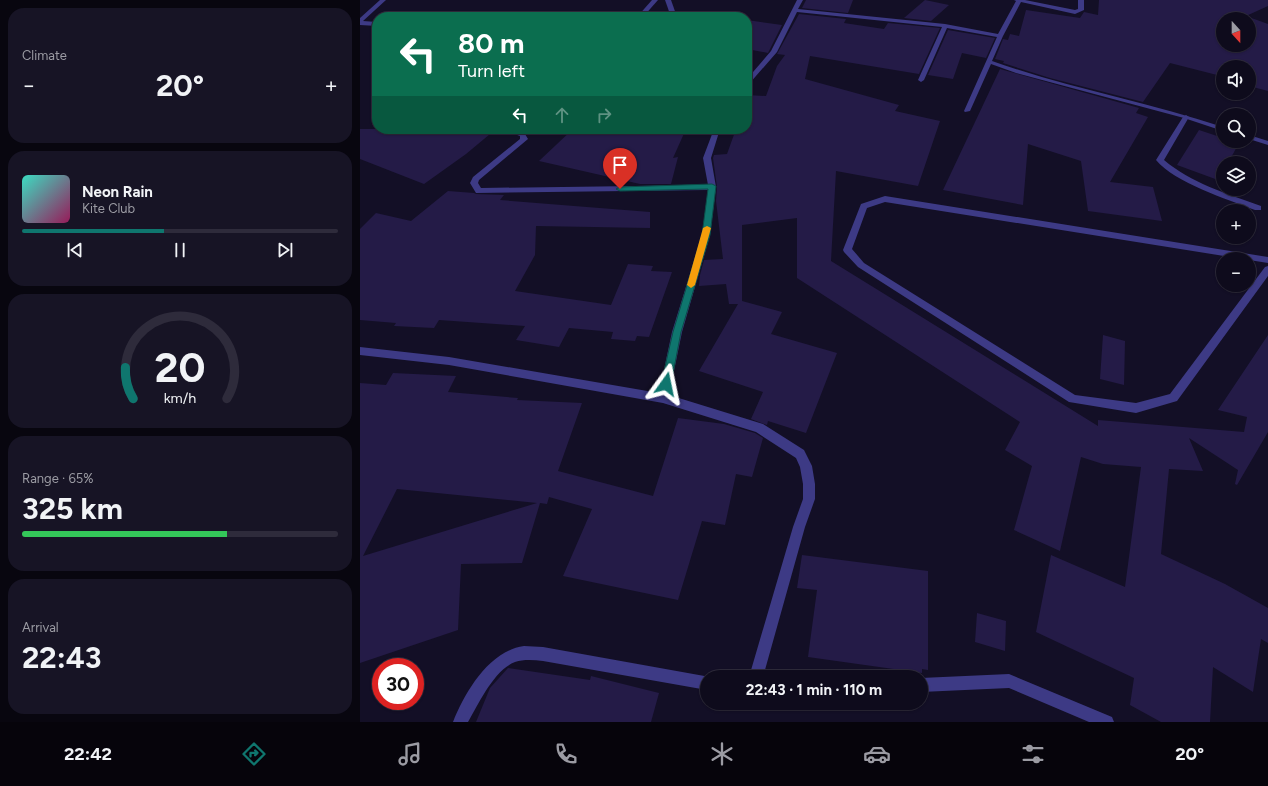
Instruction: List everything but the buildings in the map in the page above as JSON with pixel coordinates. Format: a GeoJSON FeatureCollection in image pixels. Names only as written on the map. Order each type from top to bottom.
{"type":"FeatureCollection","features":[{"type":"Feature","properties":{"kind":"street"},"geometry":{"type":"LineString","coordinates":[[360,22],[383,0]]}},
{"type":"Feature","properties":{"kind":"street"},"geometry":{"type":"LineString","coordinates":[[644,12],[655,0]]}},
{"type":"Feature","properties":{"kind":"street"},"geometry":{"type":"LineString","coordinates":[[668,0],[672,12]]}},
{"type":"Feature","properties":{"kind":"street"},"geometry":{"type":"LineString","coordinates":[[752,77],[774,52],[800,0]]}},
{"type":"Feature","properties":{"kind":"street"},"geometry":{"type":"LineString","coordinates":[[967,111],[990,62],[1000,36],[1018,0],[1075,12],[1081,10],[1081,0]]}},
{"type":"Feature","properties":{"kind":"street"},"geometry":{"type":"LineString","coordinates":[[796,10],[945,26],[1000,36]]}},
{"type":"Feature","properties":{"kind":"street"},"geometry":{"type":"LineString","coordinates":[[360,22],[372,23]]}},
{"type":"Feature","properties":{"kind":"street"},"geometry":{"type":"LineString","coordinates":[[921,80],[945,26]]}},
{"type":"Feature","properties":{"kind":"street"},"geometry":{"type":"LineString","coordinates":[[990,62],[1018,72],[1186,117],[1216,127]]}},
{"type":"Feature","properties":{"kind":"street"},"geometry":{"type":"LineString","coordinates":[[1186,117],[1160,160],[1166,168],[1179,175],[1258,208]]}},
{"type":"Feature","properties":{"kind":"street"},"geometry":{"type":"LineString","coordinates":[[520,134],[523,135],[524,139],[478,175],[474,182],[475,186],[479,190],[573,190],[712,186]]}},
{"type":"Feature","properties":{"kind":"street"},"geometry":{"type":"LineString","coordinates":[[663,398],[677,332],[706,235],[712,186],[707,158],[715,134]]}},
{"type":"Feature","properties":{"kind":"street"},"geometry":{"type":"LineString","coordinates":[[1256,139],[1268,143]]}},
{"type":"Feature","properties":{"kind":"street"},"geometry":{"type":"LineString","coordinates":[[1268,260],[885,199],[864,206],[847,250],[861,265],[1074,399],[1136,408],[1173,398],[1268,269]]}},
{"type":"Feature","properties":{"kind":"street"},"geometry":{"type":"LineString","coordinates":[[360,351],[449,361],[663,398],[759,428],[800,454],[806,466],[809,484],[809,499],[799,527],[758,670]]}},
{"type":"Feature","properties":{"kind":"street"},"geometry":{"type":"LineString","coordinates":[[460,722],[477,692],[500,663],[512,656],[522,653],[543,654],[700,682]]}},
{"type":"Feature","properties":{"kind":"street"},"geometry":{"type":"LineString","coordinates":[[928,685],[1009,681],[1107,722]]}},
{"type":"Feature","properties":{"kind":"slow traffic"},"geometry":{"type":"LineString","coordinates":[[691,285],[707,228]]}},
{"type":"Feature","properties":{"kind":"route"},"geometry":{"type":"LineString","coordinates":[[620,189],[712,186],[706,235],[677,332],[666,384]]}}]}
